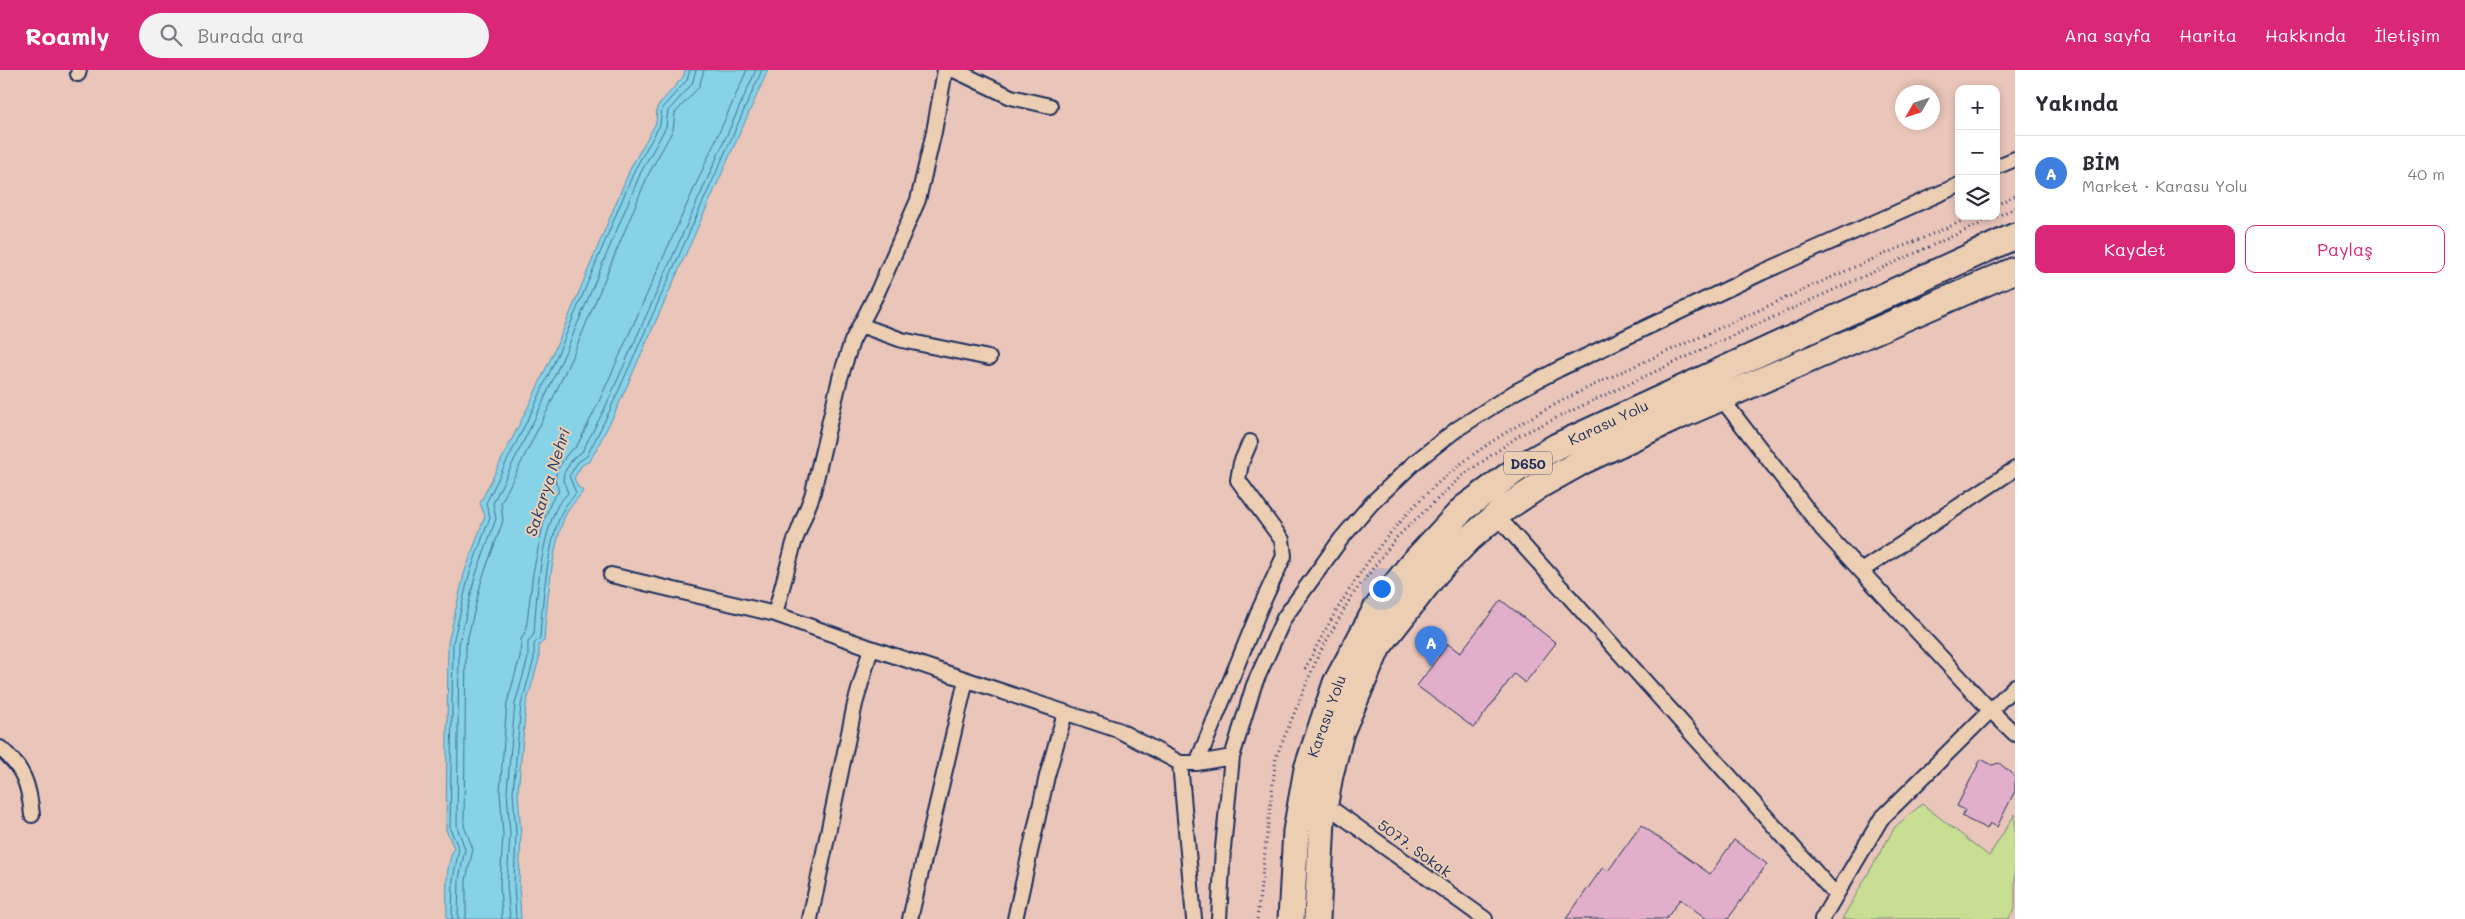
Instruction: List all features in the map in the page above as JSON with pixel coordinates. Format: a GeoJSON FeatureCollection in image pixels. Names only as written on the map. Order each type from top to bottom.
{"type":"FeatureCollection","features":[{"type":"Feature","properties":{"kind":"highway","name":"Karasu Yolu"},"geometry":{"type":"LineString","coordinates":[[1291,919],[1296,831],[1307,769],[1336,683],[1376,610],[1411,565],[1464,508],[1516,470],[1557,446],[2015,236]]}},
{"type":"Feature","properties":{"kind":"highway","name":"Karasu Yolu"},"geometry":{"type":"LineString","coordinates":[[1317,919],[1325,804],[1341,732],[1378,647],[1436,573],[1469,539],[1497,516],[1542,484],[1583,461],[1721,398],[2015,270]]}},
{"type":"Feature","properties":{"kind":"street"},"geometry":{"type":"LineString","coordinates":[[775,614],[794,543],[812,496],[840,378],[852,341],[878,291],[918,200],[934,132],[944,70]]}},
{"type":"Feature","properties":{"kind":"street"},"geometry":{"type":"LineString","coordinates":[[954,70],[1011,96],[1050,106]]}},
{"type":"Feature","properties":{"kind":"street"},"geometry":{"type":"LineString","coordinates":[[2000,165],[2015,159]]}},
{"type":"Feature","properties":{"kind":"street"},"geometry":{"type":"LineString","coordinates":[[1219,919],[1222,848],[1232,757],[1254,685],[1284,618],[1341,539],[1372,503],[1415,462],[1515,392],[1559,369],[1763,272],[1955,187]]}},
{"type":"Feature","properties":{"kind":"street"},"geometry":{"type":"LineString","coordinates":[[860,326],[902,340],[989,358]]}},
{"type":"Feature","properties":{"kind":"street"},"geometry":{"type":"LineString","coordinates":[[1721,398],[1823,530],[1990,710],[2015,734]]}},
{"type":"Feature","properties":{"kind":"street"},"geometry":{"type":"LineString","coordinates":[[1197,763],[1261,606],[1284,556],[1282,540],[1238,480],[1241,462],[1250,442]]}},
{"type":"Feature","properties":{"kind":"street"},"geometry":{"type":"LineString","coordinates":[[1861,571],[2015,469]]}},
{"type":"Feature","properties":{"kind":"street"},"geometry":{"type":"LineString","coordinates":[[1497,516],[1835,894]]}},
{"type":"Feature","properties":{"kind":"street"},"geometry":{"type":"LineString","coordinates":[[611,575],[775,614],[1118,730],[1180,763],[1197,763],[1232,757]]}},
{"type":"Feature","properties":{"kind":"street"},"geometry":{"type":"LineString","coordinates":[[810,919],[855,704],[871,648]]}},
{"type":"Feature","properties":{"kind":"street"},"geometry":{"type":"LineString","coordinates":[[910,919],[966,680]]}},
{"type":"Feature","properties":{"kind":"street"},"geometry":{"type":"LineString","coordinates":[[1822,919],[1835,894],[1881,819],[2015,686]]}},
{"type":"Feature","properties":{"kind":"street"},"geometry":{"type":"LineString","coordinates":[[1015,919],[1047,776],[1065,713]]}},
{"type":"Feature","properties":{"kind":"street"},"geometry":{"type":"LineString","coordinates":[[0,748],[25,777],[30,788],[32,815]]}},
{"type":"Feature","properties":{"kind":"street"},"geometry":{"type":"LineString","coordinates":[[1180,763],[1194,919]]}},
{"type":"Feature","properties":{"kind":"street","name":"5077. Sokak"},"geometry":{"type":"LineString","coordinates":[[1325,804],[1486,919]]}},
{"type":"Feature","properties":{"kind":"path"},"geometry":{"type":"LineString","coordinates":[[2000,203],[2015,196]]}},
{"type":"Feature","properties":{"kind":"green space"},"geometry":{"type":"Polygon","coordinates":[[[1922,804],[1989,856],[2015,814],[2015,909],[2008,919],[1842,919],[1895,827],[1922,804]]]}},
{"type":"Feature","properties":{"kind":"water","name":"Sakarya Nehri"},"geometry":{"type":"Polygon","coordinates":[[[685,70],[768,70],[614,415],[590,461],[582,465],[574,478],[578,487],[583,491],[563,520],[559,535],[551,573],[544,641],[539,645],[539,659],[526,705],[518,792],[521,834],[519,884],[521,919],[447,919],[447,874],[454,848],[446,830],[448,643],[464,574],[485,516],[480,503],[559,340],[631,167],[656,123],[657,107],[683,77],[685,70]]]}},
{"type":"Feature","properties":{"kind":"building"},"geometry":{"type":"Polygon","coordinates":[[[1501,600],[1556,643],[1525,683],[1514,674],[1474,728],[1417,686],[1448,644],[1460,653],[1501,600]]]}},
{"type":"Feature","properties":{"kind":"building"},"geometry":{"type":"Polygon","coordinates":[[[1981,759],[1992,765],[1999,763],[2015,776],[2015,791],[1997,827],[1990,823],[1987,829],[1962,816],[1965,810],[1957,806],[1981,759]]]}},
{"type":"Feature","properties":{"kind":"building"},"geometry":{"type":"Polygon","coordinates":[[[1641,825],[1710,874],[1734,840],[1767,864],[1728,919],[1707,919],[1680,899],[1666,919],[1566,919],[1603,867],[1608,871],[1641,825]]]}},
{"type":"Feature","properties":{"kind":"place","name":"BİM"},"geometry":{"type":"Point","coordinates":[1431,667]}}]}
